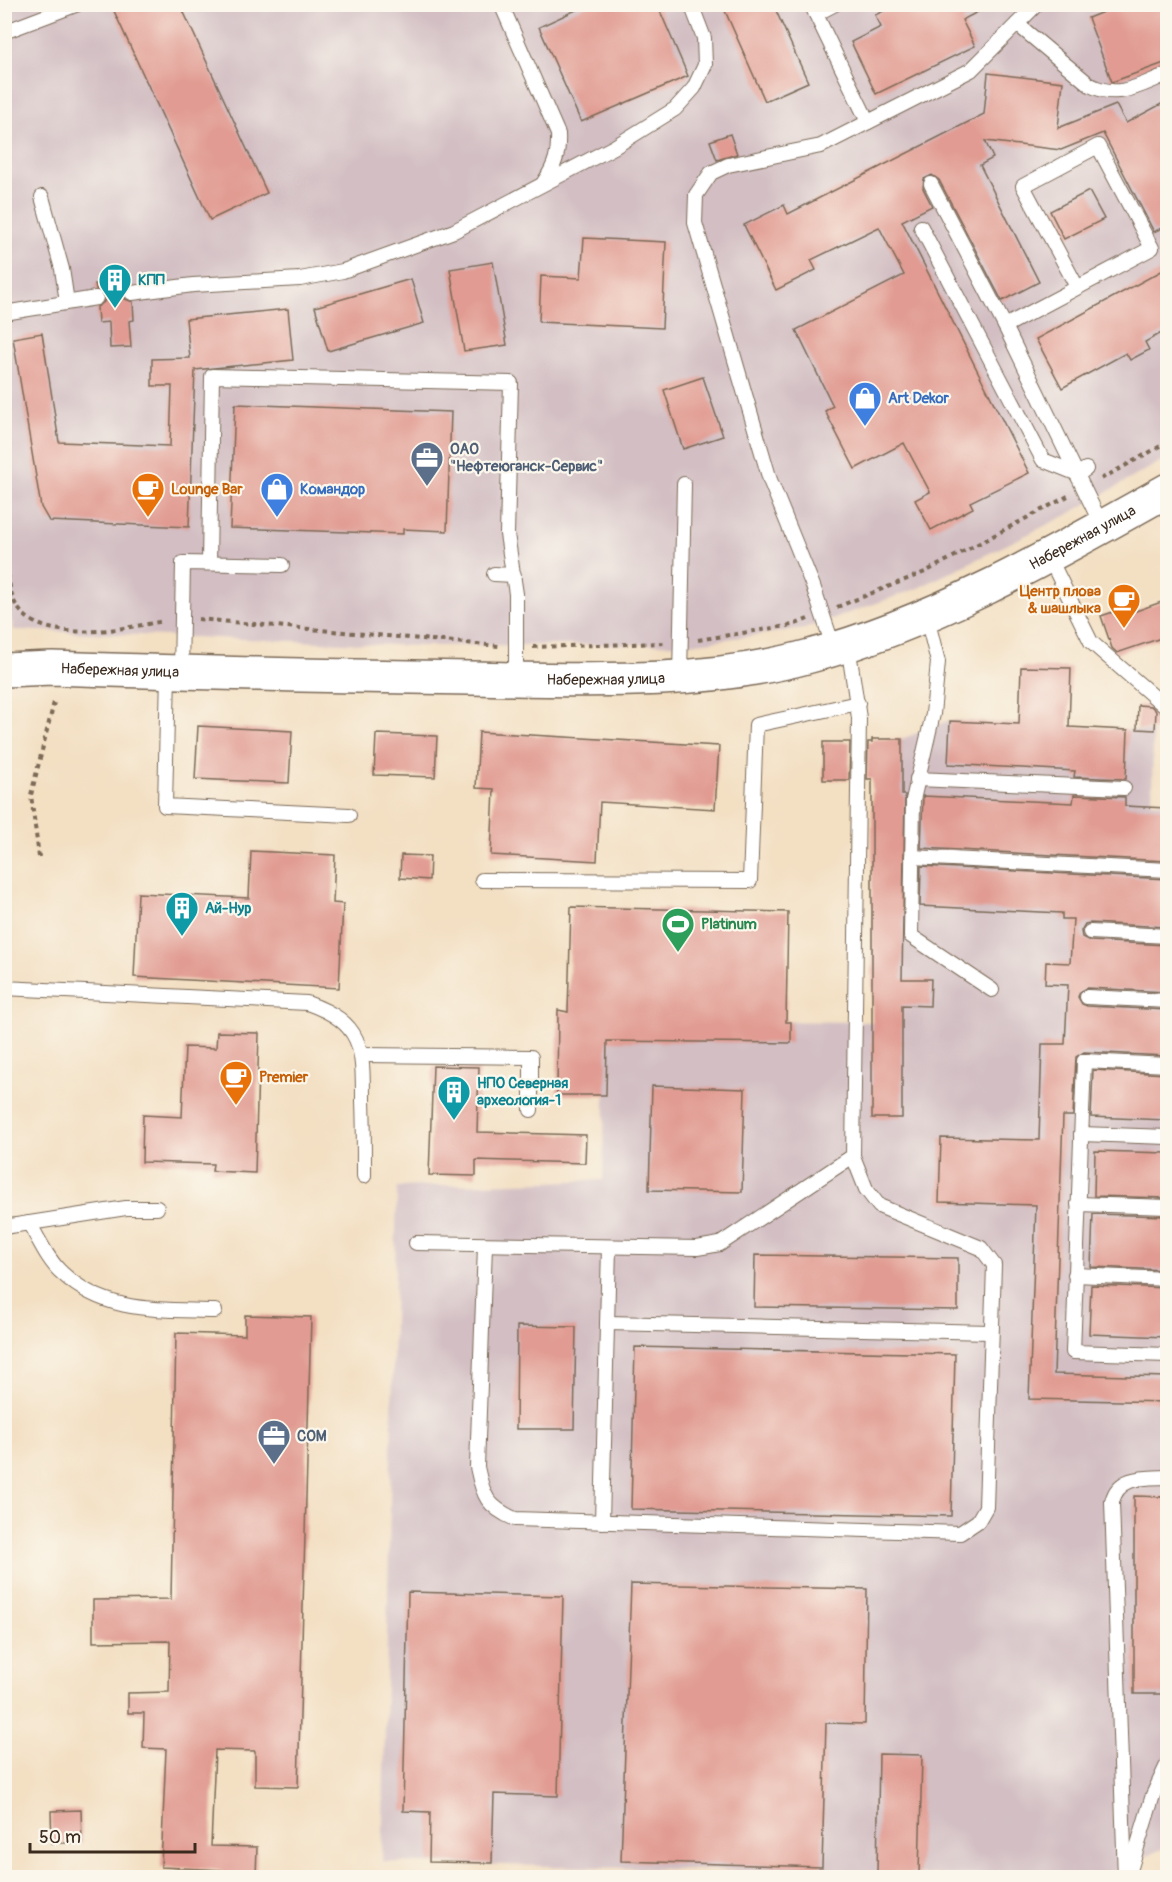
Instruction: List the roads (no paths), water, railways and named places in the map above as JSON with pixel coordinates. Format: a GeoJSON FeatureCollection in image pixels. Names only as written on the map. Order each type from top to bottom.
{"type":"FeatureCollection","features":[{"type":"Feature","properties":{"kind":"street","name":"Набережная улица"},"geometry":{"type":"LineString","coordinates":[[4,670],[52,668],[516,679],[680,676],[778,664],[841,647],[926,614],[1048,555],[1167,490]]}},
{"type":"Feature","properties":{"kind":"lane"},"geometry":{"type":"LineString","coordinates":[[4,32],[78,4]]}},
{"type":"Feature","properties":{"kind":"lane"},"geometry":{"type":"LineString","coordinates":[[501,4],[558,134],[559,148],[555,166],[543,184]]}},
{"type":"Feature","properties":{"kind":"lane"},"geometry":{"type":"LineString","coordinates":[[132,293],[193,285],[300,279],[343,271],[454,231],[614,147],[675,109],[694,88],[705,65],[704,38],[691,4]]}},
{"type":"Feature","properties":{"kind":"lane"},"geometry":{"type":"LineString","coordinates":[[835,4],[813,9],[868,122]]}},
{"type":"Feature","properties":{"kind":"lane"},"geometry":{"type":"LineString","coordinates":[[485,1246],[477,1467],[482,1491],[495,1511],[515,1519],[960,1533],[978,1521],[986,1506],[994,1265],[981,1248],[879,1206],[866,1189],[853,1156],[858,703],[841,647],[813,586],[770,480],[695,223],[694,210],[696,195],[711,173],[728,165],[821,146],[971,69],[1037,4]]}},
{"type":"Feature","properties":{"kind":"lane"},"geometry":{"type":"LineString","coordinates":[[1017,24],[1090,85],[1103,92],[1119,93],[1167,74]]}},
{"type":"Feature","properties":{"kind":"lane"},"geometry":{"type":"LineString","coordinates":[[1005,326],[1152,248],[1098,146],[1023,186],[1077,287]]}},
{"type":"Feature","properties":{"kind":"lane"},"geometry":{"type":"LineString","coordinates":[[931,184],[1055,418],[1082,472],[1084,488],[1102,526]]}},
{"type":"Feature","properties":{"kind":"lane"},"geometry":{"type":"LineString","coordinates":[[42,197],[62,269],[67,302]]}},
{"type":"Feature","properties":{"kind":"lane"},"geometry":{"type":"LineString","coordinates":[[921,227],[1043,460],[1082,472]]}},
{"type":"Feature","properties":{"kind":"lane"},"geometry":{"type":"LineString","coordinates":[[4,313],[96,298]]}},
{"type":"Feature","properties":{"kind":"lane"},"geometry":{"type":"LineString","coordinates":[[209,563],[212,376],[511,383],[507,534],[516,594],[516,679]]}},
{"type":"Feature","properties":{"kind":"lane"},"geometry":{"type":"LineString","coordinates":[[680,676],[684,484]]}},
{"type":"Feature","properties":{"kind":"lane"},"geometry":{"type":"LineString","coordinates":[[1048,555],[1091,642],[1167,709]]}},
{"type":"Feature","properties":{"kind":"lane"},"geometry":{"type":"LineString","coordinates":[[282,565],[183,563],[165,806],[349,815]]}},
{"type":"Feature","properties":{"kind":"lane"},"geometry":{"type":"LineString","coordinates":[[494,574],[513,575]]}},
{"type":"Feature","properties":{"kind":"lane"},"geometry":{"type":"LineString","coordinates":[[926,614],[938,662],[933,714],[913,800],[911,936],[992,990]]}},
{"type":"Feature","properties":{"kind":"lane"},"geometry":{"type":"LineString","coordinates":[[482,880],[750,881],[756,725],[858,703]]}},
{"type":"Feature","properties":{"kind":"lane"},"geometry":{"type":"LineString","coordinates":[[917,779],[1124,788]]}},
{"type":"Feature","properties":{"kind":"lane"},"geometry":{"type":"LineString","coordinates":[[912,857],[1167,870]]}},
{"type":"Feature","properties":{"kind":"lane"},"geometry":{"type":"LineString","coordinates":[[1090,932],[1167,936]]}},
{"type":"Feature","properties":{"kind":"lane"},"geometry":{"type":"LineString","coordinates":[[4,988],[307,1003],[331,1012],[352,1032],[363,1055],[364,1176]]}},
{"type":"Feature","properties":{"kind":"lane"},"geometry":{"type":"LineString","coordinates":[[1087,997],[1167,1001]]}},
{"type":"Feature","properties":{"kind":"lane"},"geometry":{"type":"LineString","coordinates":[[363,1055],[531,1056],[531,1110]]}},
{"type":"Feature","properties":{"kind":"lane"},"geometry":{"type":"LineString","coordinates":[[1167,1065],[1084,1061],[1073,1352],[1167,1355]]}},
{"type":"Feature","properties":{"kind":"lane"},"geometry":{"type":"LineString","coordinates":[[1081,1134],[1167,1137]]}},
{"type":"Feature","properties":{"kind":"lane"},"geometry":{"type":"LineString","coordinates":[[416,1243],[697,1248],[720,1244],[853,1156]]}},
{"type":"Feature","properties":{"kind":"lane"},"geometry":{"type":"LineString","coordinates":[[1078,1204],[1167,1208]]}},
{"type":"Feature","properties":{"kind":"lane"},"geometry":{"type":"LineString","coordinates":[[4,1227],[126,1208],[157,1208]]}},
{"type":"Feature","properties":{"kind":"lane"},"geometry":{"type":"LineString","coordinates":[[29,1223],[60,1272],[96,1298],[134,1308],[215,1311]]}},
{"type":"Feature","properties":{"kind":"lane"},"geometry":{"type":"LineString","coordinates":[[602,1522],[609,1247]]}},
{"type":"Feature","properties":{"kind":"lane"},"geometry":{"type":"LineString","coordinates":[[1075,1275],[1167,1279]]}},
{"type":"Feature","properties":{"kind":"lane"},"geometry":{"type":"LineString","coordinates":[[607,1323],[991,1332]]}},
{"type":"Feature","properties":{"kind":"lane"},"geometry":{"type":"LineString","coordinates":[[1127,1878],[1112,1502],[1114,1492],[1122,1483],[1132,1479],[1167,1477]]}},
{"type":"Feature","properties":{"kind":"lane"},"geometry":{"type":"LineString","coordinates":[[1127,1878],[1153,1795],[1167,1763]]}},
{"type":"Feature","properties":{"kind":"place","name":"КПП"},"geometry":{"type":"Point","coordinates":[115,309]}},
{"type":"Feature","properties":{"kind":"place","name":"Art Dekor"},"geometry":{"type":"Point","coordinates":[865,427]}},
{"type":"Feature","properties":{"kind":"place","name":"ОАО \"Нефтеюганск-Сервис\""},"geometry":{"type":"Point","coordinates":[427,487]}},
{"type":"Feature","properties":{"kind":"place","name":"Lounge Bar"},"geometry":{"type":"Point","coordinates":[148,518]}},
{"type":"Feature","properties":{"kind":"place","name":"Командор"},"geometry":{"type":"Point","coordinates":[277,518]}},
{"type":"Feature","properties":{"kind":"place","name":"Центр плова & шашлыка"},"geometry":{"type":"Point","coordinates":[1124,629]}},
{"type":"Feature","properties":{"kind":"place","name":"Ай-Нур"},"geometry":{"type":"Point","coordinates":[182,937]}},
{"type":"Feature","properties":{"kind":"place","name":"Platinum"},"geometry":{"type":"Point","coordinates":[678,953]}},
{"type":"Feature","properties":{"kind":"place","name":"Premier"},"geometry":{"type":"Point","coordinates":[236,1106]}},
{"type":"Feature","properties":{"kind":"place","name":"НПО Северная археология-1"},"geometry":{"type":"Point","coordinates":[454,1121]}},
{"type":"Feature","properties":{"kind":"place","name":"СОМ"},"geometry":{"type":"Point","coordinates":[274,1465]}}]}
